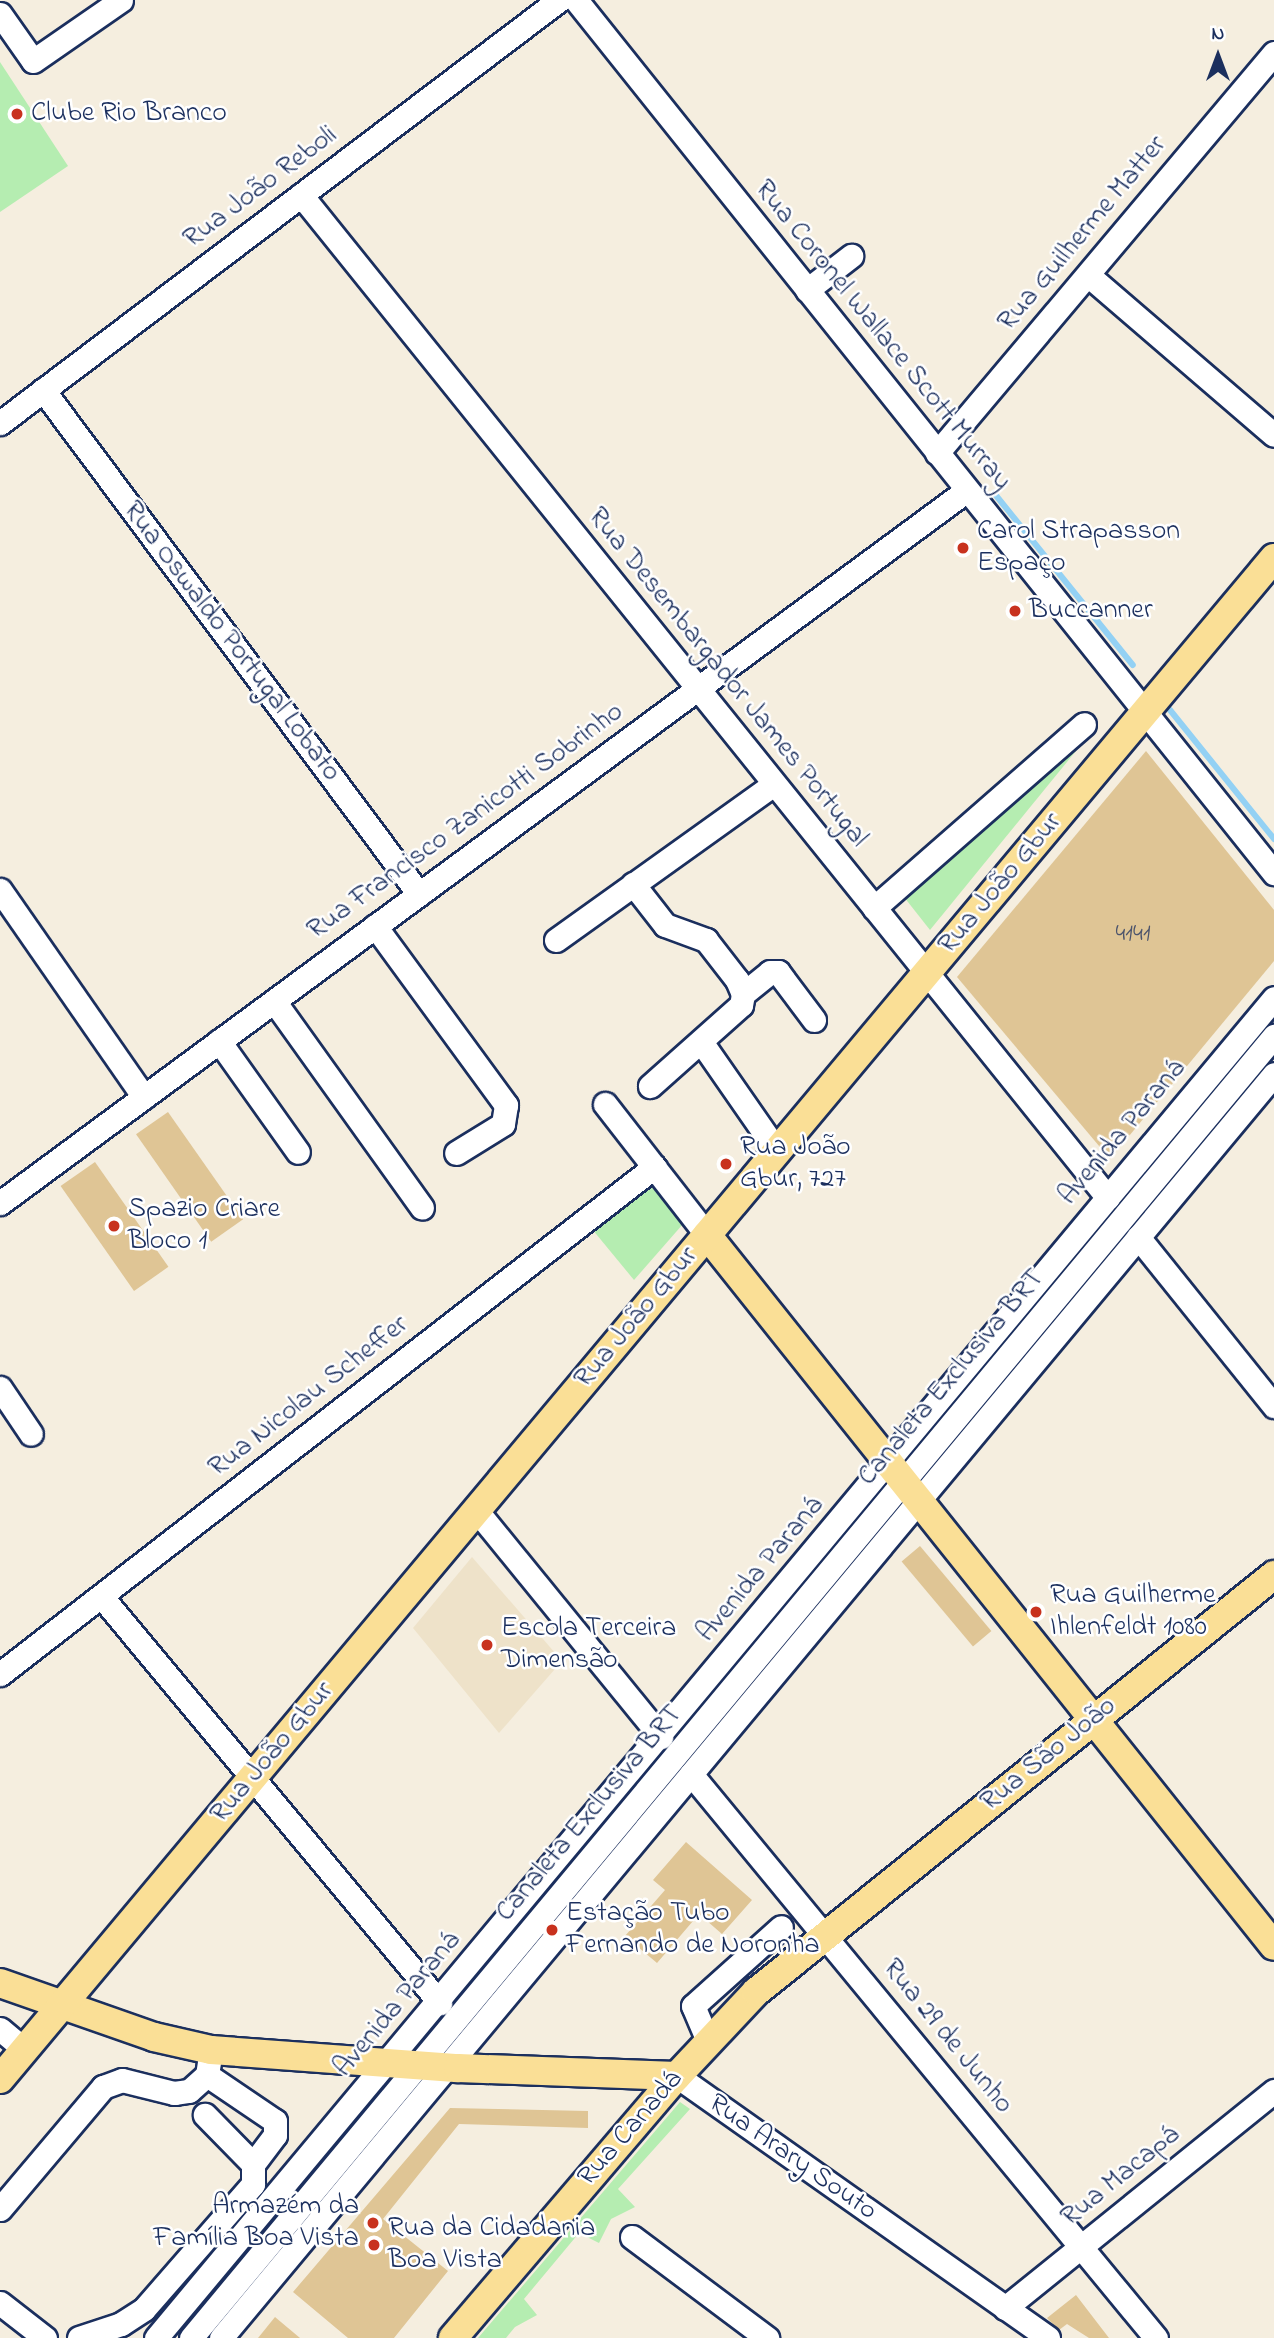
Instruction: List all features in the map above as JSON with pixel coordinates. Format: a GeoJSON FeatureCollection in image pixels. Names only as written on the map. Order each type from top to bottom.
{"type":"FeatureCollection","features":[{"type":"Feature","properties":{"kind":"main road","name":"Rua João Gbur"},"geometry":{"type":"LineString","coordinates":[[0,2080],[1274,558]]}},
{"type":"Feature","properties":{"kind":"main road"},"geometry":{"type":"LineString","coordinates":[[707,1234],[1274,1946]]}},
{"type":"Feature","properties":{"kind":"main road","name":"Rua São João"},"geometry":{"type":"LineString","coordinates":[[825,1936],[1274,1575]]}},
{"type":"Feature","properties":{"kind":"main road","name":"Rua Canadá"},"geometry":{"type":"LineString","coordinates":[[453,2338],[708,2040],[770,1981],[825,1936]]}},
{"type":"Feature","properties":{"kind":"main road"},"geometry":{"type":"LineString","coordinates":[[0,1983],[209,2062],[389,2062],[677,2076]]}},
{"type":"Feature","properties":{"kind":"street"},"geometry":{"type":"LineString","coordinates":[[0,15],[33,61],[121,0]]}},
{"type":"Feature","properties":{"kind":"street","name":"Rua João Reboli"},"geometry":{"type":"LineString","coordinates":[[0,423],[559,0]]}},
{"type":"Feature","properties":{"kind":"street","name":"Rua Coronel Wallace Scott Murray"},"geometry":{"type":"LineString","coordinates":[[576,0],[1274,873]]}},
{"type":"Feature","properties":{"kind":"street","name":"Rua Guilherme Matter"},"geometry":{"type":"LineString","coordinates":[[937,453],[1274,53]]}},
{"type":"Feature","properties":{"kind":"street","name":"Rua Desembargador James Portugal"},"geometry":{"type":"LineString","coordinates":[[301,195],[1108,1198]]}},
{"type":"Feature","properties":{"kind":"street"},"geometry":{"type":"LineString","coordinates":[[807,290],[851,256]]}},
{"type":"Feature","properties":{"kind":"street"},"geometry":{"type":"LineString","coordinates":[[1088,275],[1274,435]]}},
{"type":"Feature","properties":{"kind":"street","name":"Rua Oswaldo Portugal Lobato"},"geometry":{"type":"LineString","coordinates":[[43,390],[419,894]]}},
{"type":"Feature","properties":{"kind":"street","name":"Rua Francisco Zanicotti Sobrinho"},"geometry":{"type":"LineString","coordinates":[[0,1203],[967,490]]}},
{"type":"Feature","properties":{"kind":"street"},"geometry":{"type":"LineString","coordinates":[[874,908],[1084,724]]}},
{"type":"Feature","properties":{"kind":"street"},"geometry":{"type":"LineString","coordinates":[[556,940],[774,784]]}},
{"type":"Feature","properties":{"kind":"street"},"geometry":{"type":"LineString","coordinates":[[633,884],[665,926],[706,940],[737,980],[743,994],[741,1006],[650,1086]]}},
{"type":"Feature","properties":{"kind":"street"},"geometry":{"type":"LineString","coordinates":[[0,890],[144,1097]]}},
{"type":"Feature","properties":{"kind":"street"},"geometry":{"type":"LineString","coordinates":[[375,926],[506,1105],[503,1124],[456,1153]]}},
{"type":"Feature","properties":{"kind":"street"},"geometry":{"type":"LineString","coordinates":[[743,994],[770,972],[778,972],[814,1020]]}},
{"type":"Feature","properties":{"kind":"street","name":"Avenida Paraná"},"geometry":{"type":"LineString","coordinates":[[221,2338],[435,2066],[691,1774],[1108,1198],[1274,998]]}},
{"type":"Feature","properties":{"kind":"street"},"geometry":{"type":"LineString","coordinates":[[274,1001],[422,1208]]}},
{"type":"Feature","properties":{"kind":"street"},"geometry":{"type":"LineString","coordinates":[[219,1041],[298,1152]]}},
{"type":"Feature","properties":{"kind":"street"},"geometry":{"type":"LineString","coordinates":[[1183,1107],[1269,1042]]}},
{"type":"Feature","properties":{"kind":"street","name":"Canaleta Exclusiva BRT"},"geometry":{"type":"LineString","coordinates":[[191,2338],[435,2066],[904,1482],[1269,1042]]}},
{"type":"Feature","properties":{"kind":"street"},"geometry":{"type":"LineString","coordinates":[[702,1043],[777,1151]]}},
{"type":"Feature","properties":{"kind":"street","name":"Avenida Paraná"},"geometry":{"type":"LineString","coordinates":[[156,2338],[661,1737],[1138,1237],[1274,1074]]}},
{"type":"Feature","properties":{"kind":"street"},"geometry":{"type":"LineString","coordinates":[[605,1104],[707,1234]]}},
{"type":"Feature","properties":{"kind":"street","name":"Rua Nicolau Scheffer"},"geometry":{"type":"LineString","coordinates":[[0,1674],[654,1167]]}},
{"type":"Feature","properties":{"kind":"street"},"geometry":{"type":"LineString","coordinates":[[1138,1237],[1274,1406]]}},
{"type":"Feature","properties":{"kind":"street"},"geometry":{"type":"LineString","coordinates":[[0,1388],[31,1434]]}},
{"type":"Feature","properties":{"kind":"street"},"geometry":{"type":"LineString","coordinates":[[476,1510],[661,1737]]}},
{"type":"Feature","properties":{"kind":"street"},"geometry":{"type":"LineString","coordinates":[[101,1596],[440,2003]]}},
{"type":"Feature","properties":{"kind":"street","name":"Rua 29 de Junho"},"geometry":{"type":"LineString","coordinates":[[691,1774],[1156,2338]]}},
{"type":"Feature","properties":{"kind":"street"},"geometry":{"type":"LineString","coordinates":[[708,2040],[693,2006],[729,1969],[781,1927]]}},
{"type":"Feature","properties":{"kind":"street"},"geometry":{"type":"LineString","coordinates":[[729,1969],[770,1981]]}},
{"type":"Feature","properties":{"kind":"street"},"geometry":{"type":"LineString","coordinates":[[0,2029],[24,2050]]}},
{"type":"Feature","properties":{"kind":"street"},"geometry":{"type":"LineString","coordinates":[[0,2209],[103,2087],[122,2080],[174,2093],[189,2091],[209,2062],[275,2121],[275,2134],[253,2164],[253,2184],[237,2207],[144,2309],[121,2324],[79,2338]]}},
{"type":"Feature","properties":{"kind":"street","name":"Rua Arary Souto"},"geometry":{"type":"LineString","coordinates":[[677,2076],[1047,2338]]}},
{"type":"Feature","properties":{"kind":"street","name":"Rua Macapá"},"geometry":{"type":"LineString","coordinates":[[1005,2308],[1274,2091]]}},
{"type":"Feature","properties":{"kind":"street"},"geometry":{"type":"LineString","coordinates":[[205,2115],[253,2164]]}},
{"type":"Feature","properties":{"kind":"street"},"geometry":{"type":"LineString","coordinates":[[632,2237],[767,2338]]}},
{"type":"Feature","properties":{"kind":"street"},"geometry":{"type":"LineString","coordinates":[[0,2302],[45,2338]]}},
{"type":"Feature","properties":{"kind":"shaded area","name":"Escola Terceira Dimensão"},"geometry":{"type":"Polygon","coordinates":[[[472,1557],[562,1661],[499,1733],[413,1628],[472,1557]]]}},
{"type":"Feature","properties":{"kind":"green space","name":"Clube Rio Branco"},"geometry":{"type":"Polygon","coordinates":[[[0,62],[68,166],[0,212],[0,62]]]}},
{"type":"Feature","properties":{"kind":"green space"},"geometry":{"type":"Polygon","coordinates":[[[1080,746],[930,930],[904,897],[1080,746]]]}},
{"type":"Feature","properties":{"kind":"green space"},"geometry":{"type":"Polygon","coordinates":[[[650,1185],[683,1224],[634,1280],[592,1229],[650,1185]]]}},
{"type":"Feature","properties":{"kind":"green space"},"geometry":{"type":"Polygon","coordinates":[[[680,2102],[690,2109],[618,2189],[635,2207],[611,2219],[599,2243],[579,2233],[524,2299],[537,2315],[515,2327],[506,2338],[478,2338],[680,2102]]]}},
{"type":"Feature","properties":{"kind":"building"},"geometry":{"type":"Polygon","coordinates":[[[1146,751],[1274,910],[1274,961],[1110,1159],[957,977],[1146,751]]]}},
{"type":"Feature","properties":{"kind":"building"},"geometry":{"type":"Polygon","coordinates":[[[168,1112],[243,1219],[211,1242],[136,1134],[168,1112]]]}},
{"type":"Feature","properties":{"kind":"building","name":"Spazio Criare Bloco 1"},"geometry":{"type":"Polygon","coordinates":[[[95,1162],[168,1267],[134,1291],[61,1186],[95,1162]]]}},
{"type":"Feature","properties":{"kind":"building"},"geometry":{"type":"Polygon","coordinates":[[[920,1546],[991,1631],[973,1646],[902,1561],[920,1546]]]}},
{"type":"Feature","properties":{"kind":"building"},"geometry":{"type":"Polygon","coordinates":[[[686,1842],[752,1900],[722,1934],[699,1914],[657,1963],[625,1936],[665,1890],[653,1880],[686,1842]]]}},
{"type":"Feature","properties":{"kind":"building","name":"Rua da Cidadania Boa Vista"},"geometry":{"type":"Polygon","coordinates":[[[450,2108],[588,2111],[588,2128],[459,2124],[383,2219],[448,2271],[394,2338],[348,2338],[293,2292],[450,2108]]]}},
{"type":"Feature","properties":{"kind":"building"},"geometry":{"type":"Polygon","coordinates":[[[1076,2295],[1109,2338],[1089,2338],[1067,2324],[1059,2330],[1047,2318],[1076,2295]]]}},
{"type":"Feature","properties":{"kind":"building"},"geometry":{"type":"Polygon","coordinates":[[[275,2317],[300,2338],[258,2338],[275,2317]]]}},
{"type":"Feature","properties":{"kind":"waterway"},"geometry":{"type":"LineString","coordinates":[[994,493],[1133,665]]}},
{"type":"Feature","properties":{"kind":"waterway"},"geometry":{"type":"LineString","coordinates":[[1170,710],[1274,839]]}},
{"type":"Feature","properties":{"kind":"place","name":"Clube Rio Branco"},"geometry":{"type":"Point","coordinates":[17,114]}},
{"type":"Feature","properties":{"kind":"place","name":"Carol Strapasson Espaço"},"geometry":{"type":"Point","coordinates":[963,548]}},
{"type":"Feature","properties":{"kind":"place","name":"Buccanner"},"geometry":{"type":"Point","coordinates":[1015,611]}},
{"type":"Feature","properties":{"kind":"place","name":"Rua João Gbur, 727"},"geometry":{"type":"Point","coordinates":[726,1164]}},
{"type":"Feature","properties":{"kind":"place","name":"Spazio Criare Bloco 1"},"geometry":{"type":"Point","coordinates":[114,1226]}},
{"type":"Feature","properties":{"kind":"place","name":"Rua Guilherme Ihlenfeldt 1080"},"geometry":{"type":"Point","coordinates":[1036,1612]}},
{"type":"Feature","properties":{"kind":"place","name":"Escola Terceira Dimensão"},"geometry":{"type":"Point","coordinates":[487,1645]}},
{"type":"Feature","properties":{"kind":"place","name":"Estação Tubo Fernando de Noronha"},"geometry":{"type":"Point","coordinates":[552,1930]}},
{"type":"Feature","properties":{"kind":"place","name":"Armazém da Família Boa Vista"},"geometry":{"type":"Point","coordinates":[373,2223]}},
{"type":"Feature","properties":{"kind":"place","name":"Rua da Cidadania Boa Vista"},"geometry":{"type":"Point","coordinates":[374,2245]}}]}
